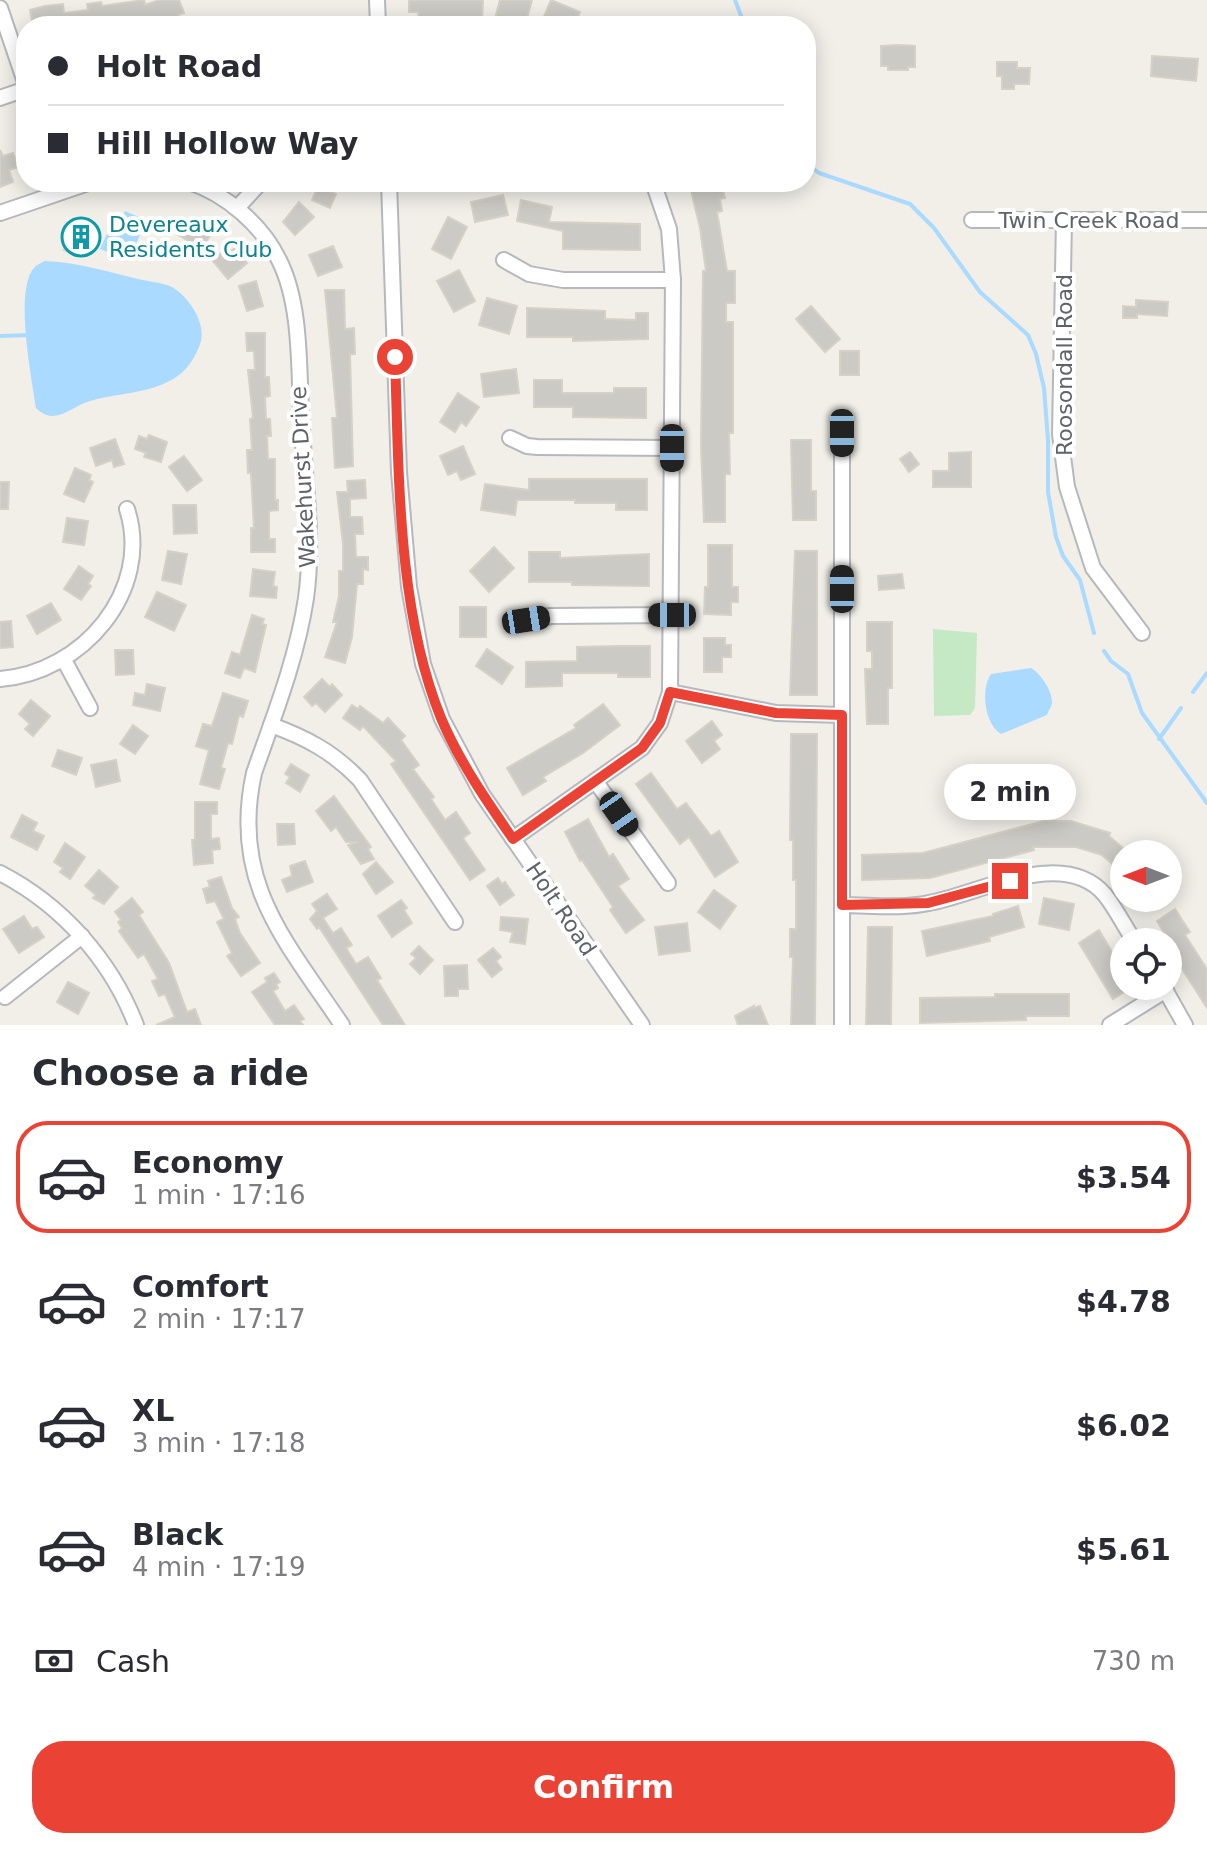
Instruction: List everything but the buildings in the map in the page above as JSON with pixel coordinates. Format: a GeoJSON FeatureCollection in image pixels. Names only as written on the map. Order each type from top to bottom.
{"type":"FeatureCollection","features":[{"type":"Feature","properties":{"kind":"street"},"geometry":{"type":"LineString","coordinates":[[0,8],[16,57]]}},
{"type":"Feature","properties":{"kind":"street"},"geometry":{"type":"LineString","coordinates":[[0,213],[46,192]]}},
{"type":"Feature","properties":{"kind":"street","name":"Wakehurst Drive"},"geometry":{"type":"LineString","coordinates":[[212,192],[237,208],[261,233],[281,263],[295,316],[308,534],[308,572],[297,644],[249,794],[247,831],[251,862],[266,908],[342,1025]]}},
{"type":"Feature","properties":{"kind":"street"},"geometry":{"type":"LineString","coordinates":[[237,208],[252,192]]}},
{"type":"Feature","properties":{"kind":"street","name":"Holt Road"},"geometry":{"type":"LineString","coordinates":[[389,192],[399,472],[409,587],[423,664],[442,719],[482,794],[642,1025]]}},
{"type":"Feature","properties":{"kind":"street"},"geometry":{"type":"LineString","coordinates":[[513,839],[628,760],[650,738],[666,709],[670,692],[673,280],[669,229],[656,192]]}},
{"type":"Feature","properties":{"kind":"street","name":"Twin Creek Road"},"geometry":{"type":"LineString","coordinates":[[972,220],[1207,220]]}},
{"type":"Feature","properties":{"kind":"street","name":"Roosondall Road"},"geometry":{"type":"LineString","coordinates":[[1064,220],[1060,434],[1067,487],[1093,568],[1142,633]]}},
{"type":"Feature","properties":{"kind":"street"},"geometry":{"type":"LineString","coordinates":[[504,260],[529,274],[563,280],[673,280]]}},
{"type":"Feature","properties":{"kind":"street"},"geometry":{"type":"LineString","coordinates":[[842,433],[842,1025]]}},
{"type":"Feature","properties":{"kind":"street"},"geometry":{"type":"LineString","coordinates":[[510,438],[537,447],[672,448]]}},
{"type":"Feature","properties":{"kind":"street"},"geometry":{"type":"LineString","coordinates":[[0,679],[23,675],[64,660],[101,626],[120,598],[128,578],[134,549],[133,529],[127,509]]}},
{"type":"Feature","properties":{"kind":"street"},"geometry":{"type":"LineString","coordinates":[[526,620],[551,616],[672,615]]}},
{"type":"Feature","properties":{"kind":"street"},"geometry":{"type":"LineString","coordinates":[[64,660],[90,708]]}},
{"type":"Feature","properties":{"kind":"street"},"geometry":{"type":"LineString","coordinates":[[670,692],[776,713],[842,715]]}},
{"type":"Feature","properties":{"kind":"street"},"geometry":{"type":"LineString","coordinates":[[271,725],[317,744],[344,763],[360,780],[455,922]]}},
{"type":"Feature","properties":{"kind":"street"},"geometry":{"type":"LineString","coordinates":[[596,782],[668,883]]}},
{"type":"Feature","properties":{"kind":"street"},"geometry":{"type":"LineString","coordinates":[[842,905],[928,903],[1038,874],[1060,872],[1086,881],[1104,894],[1126,928]]}},
{"type":"Feature","properties":{"kind":"street"},"geometry":{"type":"LineString","coordinates":[[0,873],[39,897],[82,936],[111,975],[136,1025]]}},
{"type":"Feature","properties":{"kind":"street"},"geometry":{"type":"LineString","coordinates":[[5,997],[82,936]]}},
{"type":"Feature","properties":{"kind":"street"},"geometry":{"type":"LineString","coordinates":[[1110,1025],[1147,1000]]}},
{"type":"Feature","properties":{"kind":"street"},"geometry":{"type":"LineString","coordinates":[[1171,1000],[1185,1025]]}},
{"type":"Feature","properties":{"kind":"green space"},"geometry":{"type":"Polygon","coordinates":[[[933,629],[977,633],[975,708],[970,715],[934,716],[933,629]]]}},
{"type":"Feature","properties":{"kind":"water"},"geometry":{"type":"Polygon","coordinates":[[[125,211],[146,220],[129,261],[100,249],[107,234],[115,237],[125,211]]]}},
{"type":"Feature","properties":{"kind":"water"},"geometry":{"type":"Polygon","coordinates":[[[45,261],[90,267],[176,290],[194,309],[201,326],[201,341],[190,363],[178,376],[153,388],[90,401],[56,416],[43,413],[36,408],[28,357],[25,295],[28,279],[35,267],[45,261]]]}},
{"type":"Feature","properties":{"kind":"water"},"geometry":{"type":"Polygon","coordinates":[[[1031,668],[1048,687],[1051,707],[1047,715],[1001,734],[991,723],[986,706],[986,689],[991,674],[1031,668]]]}},
{"type":"Feature","properties":{"kind":"waterway"},"geometry":{"type":"LineString","coordinates":[[735,0],[741,16]]}},
{"type":"Feature","properties":{"kind":"waterway"},"geometry":{"type":"LineString","coordinates":[[816,171],[910,204],[934,228],[980,292],[1028,335],[1044,388],[1048,492],[1056,537],[1063,556],[1080,580],[1094,633]]}},
{"type":"Feature","properties":{"kind":"waterway"},"geometry":{"type":"LineString","coordinates":[[0,336],[30,335]]}},
{"type":"Feature","properties":{"kind":"waterway"},"geometry":{"type":"LineString","coordinates":[[1104,651],[1128,674],[1142,713],[1207,803]]}},
{"type":"Feature","properties":{"kind":"waterway"},"geometry":{"type":"LineString","coordinates":[[1193,692],[1207,673]]}},
{"type":"Feature","properties":{"kind":"waterway"},"geometry":{"type":"LineString","coordinates":[[1159,739],[1181,708]]}},
{"type":"Feature","properties":{"kind":"place","name":"Devereaux Residents Club"},"geometry":{"type":"Point","coordinates":[81,237]}},
{"type":"Feature","properties":{"kind":"route"},"geometry":{"type":"LineString","coordinates":[[395,357],[399,472],[409,587],[423,664],[451,738],[482,794],[513,839],[642,748],[660,723],[670,692],[776,713],[842,715],[842,905],[928,903],[1010,881]]}}]}
